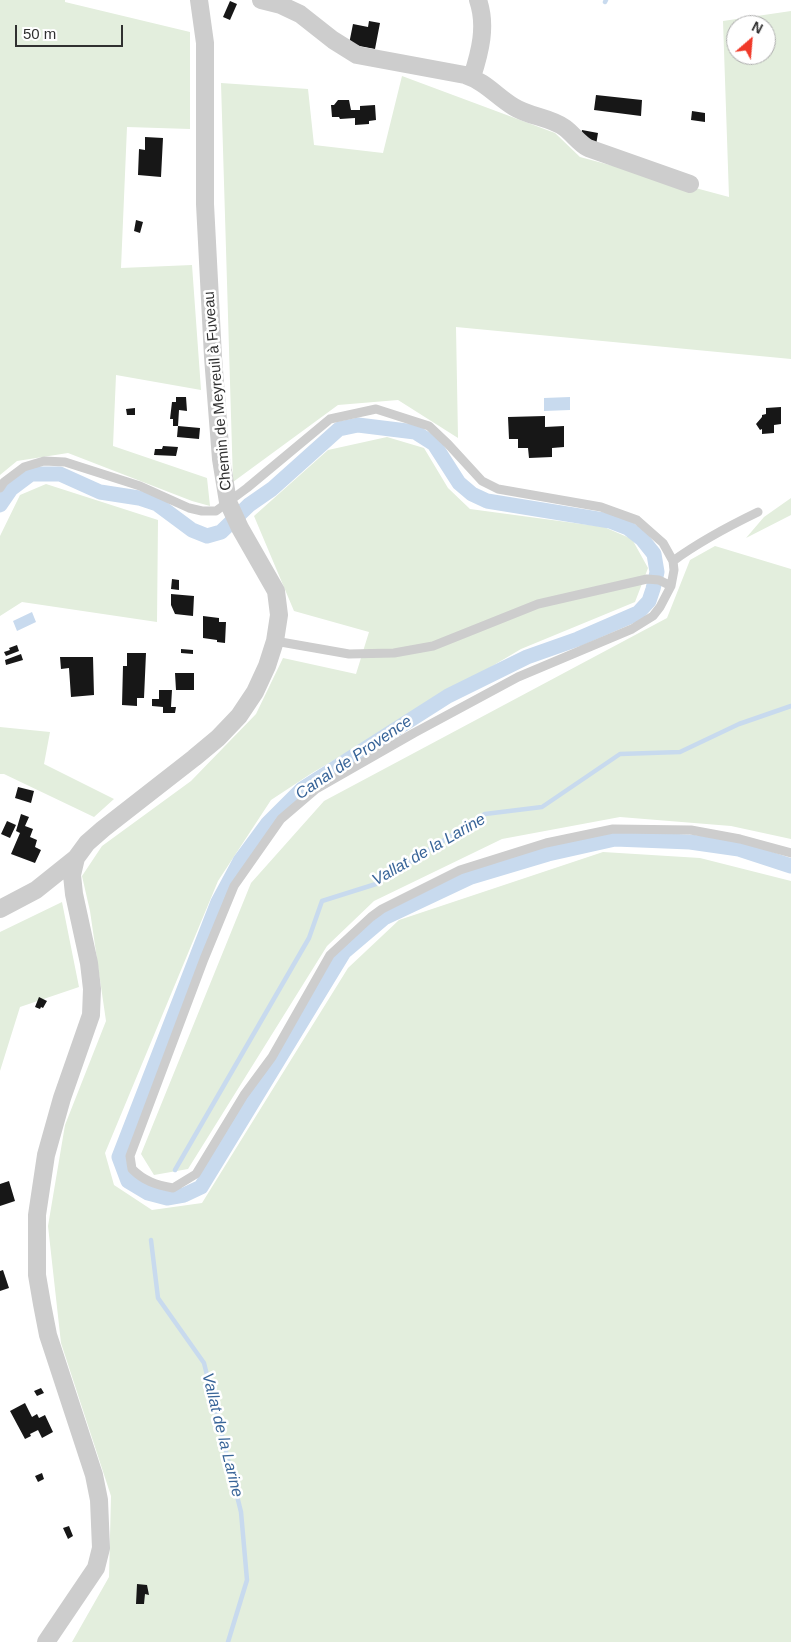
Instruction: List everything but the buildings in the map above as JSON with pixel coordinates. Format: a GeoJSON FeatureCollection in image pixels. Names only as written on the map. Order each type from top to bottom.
{"type":"FeatureCollection","features":[{"type":"Feature","properties":{"kind":"street","name":"Chemin de Meyreuil à Fuveau"},"geometry":{"type":"LineString","coordinates":[[0,909],[36,890],[76,858],[87,843],[103,829],[218,738],[239,716],[255,692],[267,666],[275,641],[279,615],[276,591],[240,528],[228,502],[221,459],[213,357],[205,204],[204,43],[199,0]]}},
{"type":"Feature","properties":{"kind":"street"},"geometry":{"type":"LineString","coordinates":[[261,0],[281,5],[300,14],[333,40],[357,55],[472,77],[484,83],[514,107],[565,128],[588,148],[690,184]]}},
{"type":"Feature","properties":{"kind":"street"},"geometry":{"type":"LineString","coordinates":[[472,77],[482,39],[482,18],[478,0]]}},
{"type":"Feature","properties":{"kind":"street"},"geometry":{"type":"LineString","coordinates":[[46,1642],[96,1568],[101,1548],[99,1500],[94,1475],[48,1334],[38,1275],[37,1215],[46,1155],[62,1098],[91,1015],[92,989],[89,963],[74,894],[72,875],[76,858]]}},
{"type":"Feature","properties":{"kind":"lane"},"geometry":{"type":"LineString","coordinates":[[0,488],[4,482],[24,467],[44,461],[66,462],[140,486],[188,508],[216,511],[330,419],[376,409],[429,426],[482,481],[498,489],[601,507],[637,520],[663,542],[673,561],[674,570],[671,586],[653,616],[638,625],[518,677],[414,733],[316,789],[281,820],[234,886],[204,959],[130,1156],[132,1170],[141,1178],[158,1186],[173,1188],[196,1174],[244,1095],[272,1057],[330,955],[371,916],[382,909],[460,870],[546,842],[613,829],[691,830],[740,839],[791,853]]}},
{"type":"Feature","properties":{"kind":"lane"},"geometry":{"type":"LineString","coordinates":[[673,561],[736,522],[758,512]]}},
{"type":"Feature","properties":{"kind":"lane"},"geometry":{"type":"LineString","coordinates":[[275,641],[349,654],[394,653],[433,646],[538,604],[647,580],[659,580],[671,586]]}},
{"type":"Feature","properties":{"kind":"green space"},"geometry":{"type":"Polygon","coordinates":[[[0,0],[65,0],[65,2],[190,32],[190,129],[127,127],[121,268],[192,265],[201,390],[116,375],[113,446],[207,478],[210,506],[192,501],[68,453],[17,461],[0,475],[0,0]]]}},
{"type":"Feature","properties":{"kind":"green space"},"geometry":{"type":"Polygon","coordinates":[[[791,11],[791,359],[456,327],[458,438],[398,400],[338,405],[233,482],[221,83],[308,89],[314,145],[383,153],[402,76],[555,133],[580,157],[729,197],[723,21],[726,21],[726,65],[776,65],[776,15],[764,15],[791,11]]]}},
{"type":"Feature","properties":{"kind":"green space"},"geometry":{"type":"Polygon","coordinates":[[[387,437],[424,448],[448,488],[470,509],[604,527],[632,539],[648,568],[635,602],[521,649],[312,773],[271,800],[218,881],[105,1153],[114,1185],[152,1210],[202,1203],[348,968],[399,920],[603,852],[700,858],[791,881],[791,1642],[72,1642],[109,1577],[111,1496],[61,1343],[48,1226],[65,1125],[106,1021],[90,911],[82,876],[102,846],[191,781],[256,714],[283,658],[356,674],[369,632],[294,611],[254,516],[328,450],[387,437]]]}},
{"type":"Feature","properties":{"kind":"green space"},"geometry":{"type":"Polygon","coordinates":[[[46,484],[158,520],[157,622],[22,602],[0,616],[0,536],[20,495],[46,484]]]}},
{"type":"Feature","properties":{"kind":"green space"},"geometry":{"type":"Polygon","coordinates":[[[791,498],[791,515],[746,538],[764,517],[791,498]]]}},
{"type":"Feature","properties":{"kind":"green space"},"geometry":{"type":"Polygon","coordinates":[[[715,546],[791,569],[791,839],[731,826],[620,817],[502,839],[374,901],[327,946],[188,1169],[154,1175],[141,1154],[251,883],[324,801],[667,618],[690,560],[715,546]]]}},
{"type":"Feature","properties":{"kind":"green space"},"geometry":{"type":"Polygon","coordinates":[[[0,727],[50,732],[44,764],[114,799],[94,817],[4,774],[0,774],[0,727]]]}},
{"type":"Feature","properties":{"kind":"green space"},"geometry":{"type":"Polygon","coordinates":[[[62,902],[79,987],[20,1007],[0,1071],[0,932],[62,902]]]}},
{"type":"Feature","properties":{"kind":"water"},"geometry":{"type":"Polygon","coordinates":[[[570,397],[570,410],[544,411],[544,398],[570,397]]]}},
{"type":"Feature","properties":{"kind":"water"},"geometry":{"type":"Polygon","coordinates":[[[32,612],[36,622],[17,631],[13,621],[32,612]]]}},
{"type":"Feature","properties":{"kind":"waterway","name":"Canal de Provence"},"geometry":{"type":"LineString","coordinates":[[0,505],[11,489],[31,474],[60,474],[100,492],[139,498],[157,504],[192,530],[207,536],[221,532],[249,505],[272,489],[339,429],[358,425],[415,432],[434,444],[459,483],[472,494],[487,501],[610,521],[628,528],[642,539],[654,554],[657,572],[653,589],[649,601],[638,613],[578,639],[527,657],[448,696],[302,789],[268,823],[240,861],[218,902],[119,1157],[128,1181],[148,1193],[167,1198],[184,1195],[201,1187],[344,952],[384,918],[471,877],[548,854],[615,839],[690,842],[739,849],[791,866]]}},
{"type":"Feature","properties":{"kind":"waterway","name":"Vallat de la Larine"},"geometry":{"type":"LineString","coordinates":[[175,1170],[309,938],[322,901],[376,884],[485,814],[542,807],[620,754],[680,752],[739,724],[791,706]]}},
{"type":"Feature","properties":{"kind":"waterway","name":"Vallat de la Larine"},"geometry":{"type":"LineString","coordinates":[[151,1240],[158,1298],[204,1363],[241,1512],[247,1580],[228,1642]]}}]}
